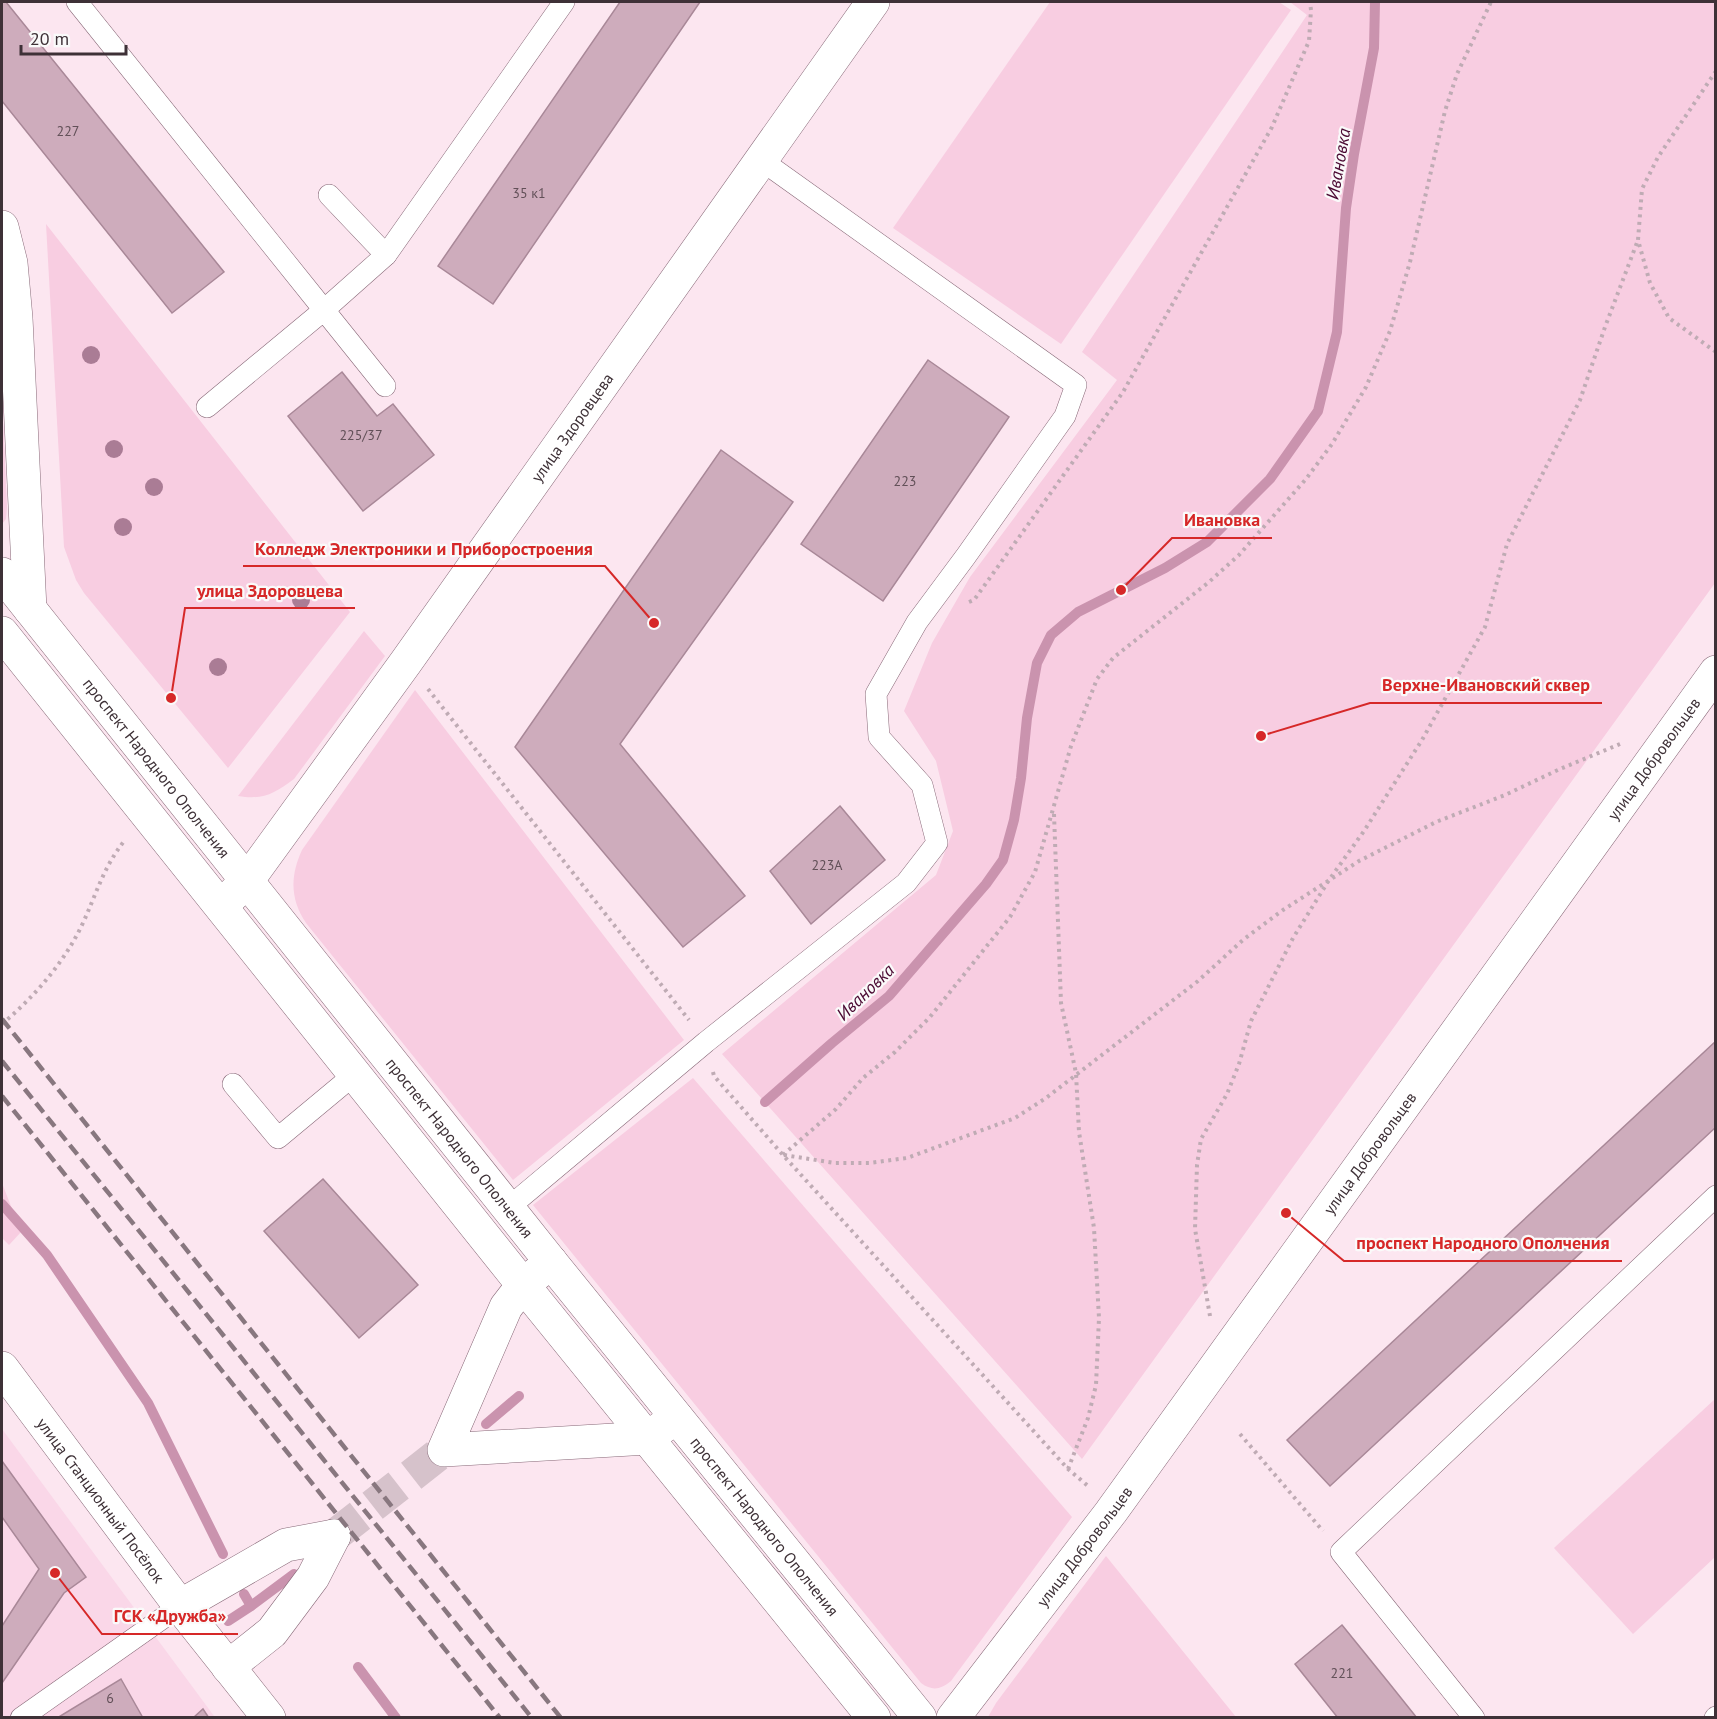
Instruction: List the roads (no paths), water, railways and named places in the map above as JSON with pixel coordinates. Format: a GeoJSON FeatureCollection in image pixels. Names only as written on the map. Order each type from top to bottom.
{"type":"FeatureCollection","features":[{"type":"Feature","properties":{"kind":"street","name":"улица Здоровцева"},"geometry":{"type":"LineString","coordinates":[[221,906],[247,881],[406,662],[873,2]]}},
{"type":"Feature","properties":{"kind":"street"},"geometry":{"type":"LineString","coordinates":[[2,227],[10,263],[16,318],[30,609]]}},
{"type":"Feature","properties":{"kind":"street","name":"проспект Народного Ополчения"},"geometry":{"type":"LineString","coordinates":[[2,574],[551,1262],[920,1718]]}},
{"type":"Feature","properties":{"kind":"street"},"geometry":{"type":"LineString","coordinates":[[2,633],[523,1285],[874,1718]]}},
{"type":"Feature","properties":{"kind":"street","name":"улица Добровольцев"},"geometry":{"type":"LineString","coordinates":[[953,1718],[1111,1512],[1716,672]]}},
{"type":"Feature","properties":{"kind":"street"},"geometry":{"type":"LineString","coordinates":[[551,1262],[523,1285],[506,1307],[444,1450],[648,1438],[676,1417]]}},
{"type":"Feature","properties":{"kind":"street","name":"улица Станционный Посёлок"},"geometry":{"type":"LineString","coordinates":[[2,1368],[180,1606],[269,1718]]}},
{"type":"Feature","properties":{"kind":"street"},"geometry":{"type":"LineString","coordinates":[[180,1606],[286,1545],[334,1536],[313,1577],[272,1632],[228,1666]]}},
{"type":"Feature","properties":{"kind":"lane"},"geometry":{"type":"LineString","coordinates":[[77,2],[385,386]]}},
{"type":"Feature","properties":{"kind":"lane"},"geometry":{"type":"LineString","coordinates":[[207,407],[386,255],[564,2]]}},
{"type":"Feature","properties":{"kind":"lane"},"geometry":{"type":"LineString","coordinates":[[508,1208],[706,1042],[906,883],[937,843],[922,785],[879,737],[876,694],[917,622],[1065,416],[1076,386],[761,160]]}},
{"type":"Feature","properties":{"kind":"lane"},"geometry":{"type":"LineString","coordinates":[[329,195],[386,255]]}},
{"type":"Feature","properties":{"kind":"lane"},"geometry":{"type":"LineString","coordinates":[[233,1084],[278,1138],[355,1074]]}},
{"type":"Feature","properties":{"kind":"lane"},"geometry":{"type":"LineString","coordinates":[[1474,1718],[1341,1552],[1716,1196]]}},
{"type":"Feature","properties":{"kind":"lane"},"geometry":{"type":"LineString","coordinates":[[21,1718],[180,1606]]}},
{"type":"Feature","properties":{"kind":"waterway","name":"Ивановка"},"geometry":{"type":"LineString","coordinates":[[765,1102],[889,996],[986,884],[1003,860],[1014,820],[1027,718],[1037,663],[1051,635],[1078,612],[1165,568],[1207,542],[1270,479],[1318,411],[1337,332],[1346,208],[1374,48],[1375,2]]}},
{"type":"Feature","properties":{"kind":"waterway"},"geometry":{"type":"LineString","coordinates":[[2,1204],[47,1255],[148,1403],[223,1554]]}},
{"type":"Feature","properties":{"kind":"waterway","name":"Ивановка"},"geometry":{"type":"LineString","coordinates":[[486,1424],[519,1396]]}},
{"type":"Feature","properties":{"kind":"waterway","name":"Ивановка"},"geometry":{"type":"LineString","coordinates":[[228,1621],[294,1574]]}},
{"type":"Feature","properties":{"kind":"waterway"},"geometry":{"type":"LineString","coordinates":[[244,1594],[251,1606]]}},
{"type":"Feature","properties":{"kind":"waterway"},"geometry":{"type":"LineString","coordinates":[[358,1667],[396,1718]]}},
{"type":"Feature","properties":{"kind":"tunnel"},"geometry":{"type":"LineString","coordinates":[[334,1536],[444,1450]]}},
{"type":"Feature","properties":{"kind":"railway"},"geometry":{"type":"LineString","coordinates":[[2,1019],[561,1718]]}},
{"type":"Feature","properties":{"kind":"railway"},"geometry":{"type":"LineString","coordinates":[[2,1061],[532,1718]]}},
{"type":"Feature","properties":{"kind":"railway"},"geometry":{"type":"LineString","coordinates":[[2,1096],[500,1718]]}},
{"type":"Feature","properties":{"kind":"place","name":"Ивановка"},"geometry":{"type":"Point","coordinates":[1121,590]}},
{"type":"Feature","properties":{"kind":"place","name":"Колледж Электроники и Приборостроения"},"geometry":{"type":"Point","coordinates":[654,623]}},
{"type":"Feature","properties":{"kind":"place","name":"улица Здоровцева"},"geometry":{"type":"Point","coordinates":[171,698]}},
{"type":"Feature","properties":{"kind":"place","name":"Верхне-Ивановский сквер"},"geometry":{"type":"Point","coordinates":[1261,736]}},
{"type":"Feature","properties":{"kind":"place","name":"проспект Народного Ополчения"},"geometry":{"type":"Point","coordinates":[1286,1213]}},
{"type":"Feature","properties":{"kind":"place","name":"ГСК «Дружба»"},"geometry":{"type":"Point","coordinates":[55,1573]}}]}
